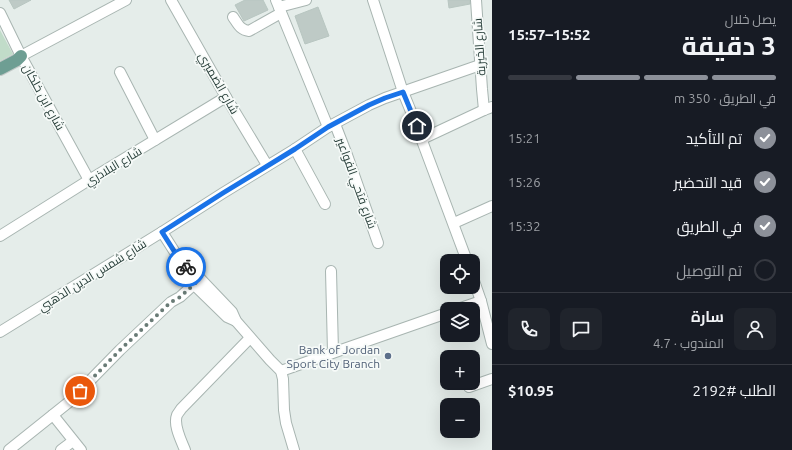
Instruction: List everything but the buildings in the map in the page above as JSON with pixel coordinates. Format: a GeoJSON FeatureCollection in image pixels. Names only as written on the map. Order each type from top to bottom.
{"type":"FeatureCollection","features":[{"type":"Feature","properties":{"kind":"main road"},"geometry":{"type":"LineString","coordinates":[[0,64],[15,56],[21,56]]}},
{"type":"Feature","properties":{"kind":"main road"},"geometry":{"type":"LineString","coordinates":[[0,70],[21,56]]}},
{"type":"Feature","properties":{"kind":"street"},"geometry":{"type":"LineString","coordinates":[[21,56],[126,0]]}},
{"type":"Feature","properties":{"kind":"street","name":"شارع الضميري"},"geometry":{"type":"LineString","coordinates":[[172,0],[226,97],[267,165]]}},
{"type":"Feature","properties":{"kind":"street"},"geometry":{"type":"LineString","coordinates":[[234,17],[242,29],[249,31],[279,7],[306,0]]}},
{"type":"Feature","properties":{"kind":"street"},"geometry":{"type":"LineString","coordinates":[[374,0],[403,92],[422,138],[465,254]]}},
{"type":"Feature","properties":{"kind":"street","name":"شارع الخيرية"},"geometry":{"type":"LineString","coordinates":[[476,0],[480,65],[488,109]]}},
{"type":"Feature","properties":{"kind":"street","name":"شارع فتحي الفواعير"},"geometry":{"type":"LineString","coordinates":[[279,7],[331,126],[347,155],[378,243]]}},
{"type":"Feature","properties":{"kind":"street","name":"شارع ابن خلكان"},"geometry":{"type":"LineString","coordinates":[[0,13],[21,56],[89,180]]}},
{"type":"Feature","properties":{"kind":"street","name":"شارع شمس الدين الذهبي"},"geometry":{"type":"LineString","coordinates":[[0,332],[331,126],[385,98],[480,65]]}},
{"type":"Feature","properties":{"kind":"street"},"geometry":{"type":"LineString","coordinates":[[120,72],[155,140]]}},
{"type":"Feature","properties":{"kind":"street","name":"شارع البلاذري"},"geometry":{"type":"LineString","coordinates":[[0,236],[226,97]]}},
{"type":"Feature","properties":{"kind":"street"},"geometry":{"type":"LineString","coordinates":[[422,138],[488,109]]}},
{"type":"Feature","properties":{"kind":"street"},"geometry":{"type":"LineString","coordinates":[[295,149],[325,204]]}},
{"type":"Feature","properties":{"kind":"street"},"geometry":{"type":"LineString","coordinates":[[454,223],[492,206]]}},
{"type":"Feature","properties":{"kind":"street"},"geometry":{"type":"LineString","coordinates":[[162,232],[183,265],[190,268],[194,279],[232,312],[236,321],[250,338],[281,371],[283,379],[286,423],[294,450]]}},
{"type":"Feature","properties":{"kind":"street"},"geometry":{"type":"LineString","coordinates":[[331,271],[334,352]]}},
{"type":"Feature","properties":{"kind":"street"},"geometry":{"type":"LineString","coordinates":[[9,450],[69,402],[120,350],[171,302],[177,293],[194,279]]}},
{"type":"Feature","properties":{"kind":"street"},"geometry":{"type":"LineString","coordinates":[[479,294],[492,344]]}},
{"type":"Feature","properties":{"kind":"street"},"geometry":{"type":"LineString","coordinates":[[281,371],[440,315]]}},
{"type":"Feature","properties":{"kind":"street"},"geometry":{"type":"LineString","coordinates":[[184,450],[176,423],[177,415],[250,338]]}},
{"type":"Feature","properties":{"kind":"street"},"geometry":{"type":"LineString","coordinates":[[480,383],[492,379]]}},
{"type":"Feature","properties":{"kind":"street"},"geometry":{"type":"LineString","coordinates":[[53,414],[81,450]]}},
{"type":"Feature","properties":{"kind":"street"},"geometry":{"type":"LineString","coordinates":[[61,450],[73,441]]}},
{"type":"Feature","properties":{"kind":"green space"},"geometry":{"type":"Polygon","coordinates":[[[0,30],[13,54],[0,61],[0,30]]]}},
{"type":"Feature","properties":{"kind":"way so far"},"geometry":{"type":"LineString","coordinates":[[80,391],[120,350],[171,302],[180,297],[200,279],[190,268],[186,267]]}},
{"type":"Feature","properties":{"kind":"place","name":"Bank of Jordan Sport City Branch"},"geometry":{"type":"Point","coordinates":[388,356]}},
{"type":"Feature","properties":{"kind":"route"},"geometry":{"type":"LineString","coordinates":[[186,267],[183,265],[162,232],[328,127],[369,105],[403,92],[417,126]]}}]}
